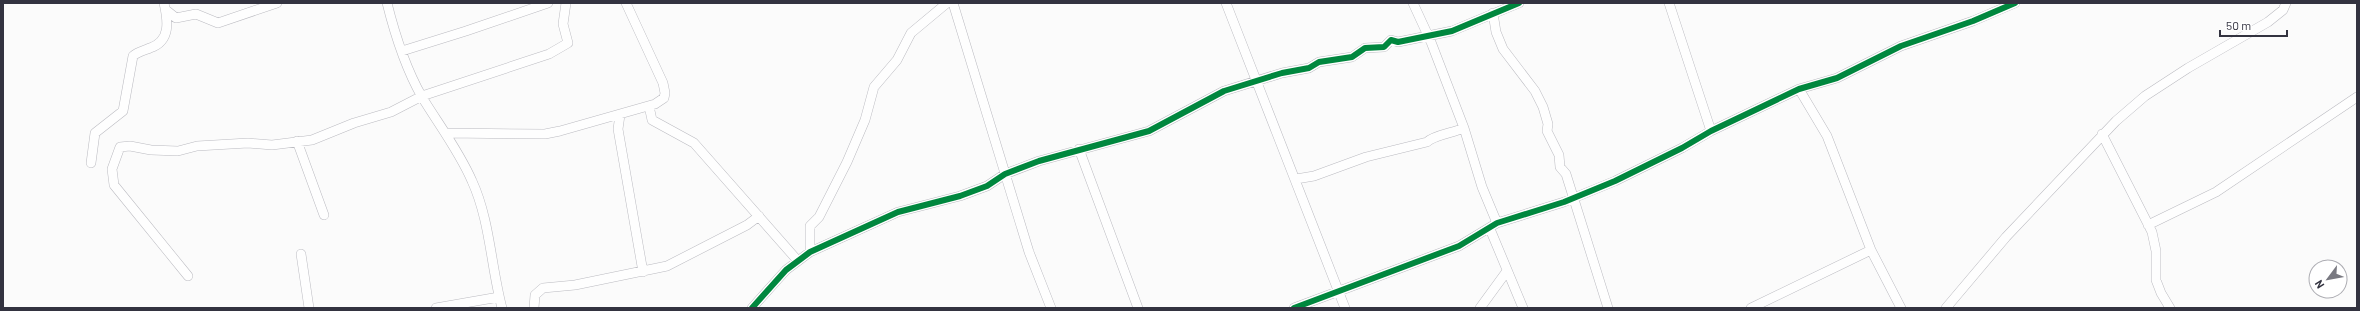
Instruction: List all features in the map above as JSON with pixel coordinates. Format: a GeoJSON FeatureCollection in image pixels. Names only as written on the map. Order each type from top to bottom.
{"type":"FeatureCollection","features":[{"type":"Feature","properties":{"kind":"street"},"geometry":{"type":"LineString","coordinates":[[165,7],[176,18],[196,14],[218,23],[277,3]]}},
{"type":"Feature","properties":{"kind":"street"},"geometry":{"type":"LineString","coordinates":[[387,3],[402,51],[422,96],[464,164],[475,188],[502,308]]}},
{"type":"Feature","properties":{"kind":"street"},"geometry":{"type":"LineString","coordinates":[[402,51],[444,39],[548,3]]}},
{"type":"Feature","properties":{"kind":"street"},"geometry":{"type":"LineString","coordinates":[[188,276],[114,185],[112,169],[118,149],[130,146],[152,150],[178,151],[197,146],[248,143],[272,145],[312,140],[354,123],[391,112],[422,96],[508,69],[549,54],[567,44],[563,21],[566,3]]}},
{"type":"Feature","properties":{"kind":"street"},"geometry":{"type":"LineString","coordinates":[[446,133],[545,134],[567,130],[620,115],[649,106],[664,98],[665,88],[626,3]]}},
{"type":"Feature","properties":{"kind":"street"},"geometry":{"type":"LineString","coordinates":[[810,252],[810,226],[826,205],[850,157],[865,120],[874,87],[897,60],[911,33],[947,3]]}},
{"type":"Feature","properties":{"kind":"street"},"geometry":{"type":"LineString","coordinates":[[953,3],[1030,252],[1051,308]]}},
{"type":"Feature","properties":{"kind":"street"},"geometry":{"type":"LineString","coordinates":[[1226,3],[1296,179],[1345,308]]}},
{"type":"Feature","properties":{"kind":"street"},"geometry":{"type":"LineString","coordinates":[[1413,3],[1426,35],[1431,42],[1464,128],[1507,271],[1522,308]]}},
{"type":"Feature","properties":{"kind":"street"},"geometry":{"type":"LineString","coordinates":[[752,308],[772,285],[810,252],[898,212],[960,196],[987,186],[1005,174],[1079,149],[1134,137],[1149,131],[1224,91],[1309,68],[1319,62],[1352,57],[1365,48],[1384,47],[1391,40],[1398,42],[1452,30],[1519,3]]}},
{"type":"Feature","properties":{"kind":"street"},"geometry":{"type":"LineString","coordinates":[[1669,3],[1710,131]]}},
{"type":"Feature","properties":{"kind":"street"},"geometry":{"type":"LineString","coordinates":[[1294,308],[1459,246],[1494,226],[1572,199],[1615,181],[1682,148],[1710,131],[1799,88],[1837,78],[1901,46],[1973,22],[2015,3]]}},
{"type":"Feature","properties":{"kind":"street"},"geometry":{"type":"LineString","coordinates":[[1946,308],[2006,237],[2102,134],[2145,96],[2188,68],[2268,22],[2282,10],[2286,3]]}},
{"type":"Feature","properties":{"kind":"street"},"geometry":{"type":"LineString","coordinates":[[91,163],[95,133],[123,111],[133,56],[156,46],[166,36],[168,28],[165,7]]}},
{"type":"Feature","properties":{"kind":"street"},"geometry":{"type":"LineString","coordinates":[[1493,13],[1496,32],[1503,49],[1535,91],[1543,106],[1548,124],[1547,131],[1560,155],[1560,167],[1566,174],[1572,199],[1594,258],[1608,308]]}},
{"type":"Feature","properties":{"kind":"street"},"geometry":{"type":"LineString","coordinates":[[1799,88],[1827,136],[1871,250],[1901,308]]}},
{"type":"Feature","properties":{"kind":"street"},"geometry":{"type":"LineString","coordinates":[[2148,225],[2216,192],[2357,97]]}},
{"type":"Feature","properties":{"kind":"street"},"geometry":{"type":"LineString","coordinates":[[649,106],[652,120],[694,142],[798,261]]}},
{"type":"Feature","properties":{"kind":"street"},"geometry":{"type":"LineString","coordinates":[[620,115],[618,129],[643,272]]}},
{"type":"Feature","properties":{"kind":"street"},"geometry":{"type":"LineString","coordinates":[[1296,179],[1314,176],[1366,157],[1427,142],[1432,138],[1447,135],[1464,128]]}},
{"type":"Feature","properties":{"kind":"street"},"geometry":{"type":"LineString","coordinates":[[2102,134],[2148,225],[2156,251],[2156,280],[2161,293],[2170,308]]}},
{"type":"Feature","properties":{"kind":"street"},"geometry":{"type":"LineString","coordinates":[[297,141],[324,215]]}},
{"type":"Feature","properties":{"kind":"street"},"geometry":{"type":"LineString","coordinates":[[1079,149],[1138,308]]}},
{"type":"Feature","properties":{"kind":"street"},"geometry":{"type":"LineString","coordinates":[[534,308],[535,295],[542,288],[575,285],[667,266],[746,225],[759,216]]}},
{"type":"Feature","properties":{"kind":"street"},"geometry":{"type":"LineString","coordinates":[[1751,308],[1871,250]]}},
{"type":"Feature","properties":{"kind":"street"},"geometry":{"type":"LineString","coordinates":[[301,254],[309,308]]}},
{"type":"Feature","properties":{"kind":"street"},"geometry":{"type":"LineString","coordinates":[[1480,308],[1507,271]]}},
{"type":"Feature","properties":{"kind":"street"},"geometry":{"type":"LineString","coordinates":[[436,308],[499,297]]}},
{"type":"Feature","properties":{"kind":"cycle path"},"geometry":{"type":"LineString","coordinates":[[752,308],[786,270],[810,252],[898,212],[960,196],[987,186],[1005,174],[1039,161],[1149,131],[1224,91],[1282,73],[1309,68],[1319,62],[1352,57],[1365,48],[1384,47],[1391,40],[1398,42],[1452,31],[1519,3]]}},
{"type":"Feature","properties":{"kind":"cycle path"},"geometry":{"type":"LineString","coordinates":[[1294,308],[1459,246],[1497,223],[1564,202],[1615,181],[1682,148],[1711,131],[1799,89],[1837,78],[1901,46],[1973,21],[2015,3]]}}]}
